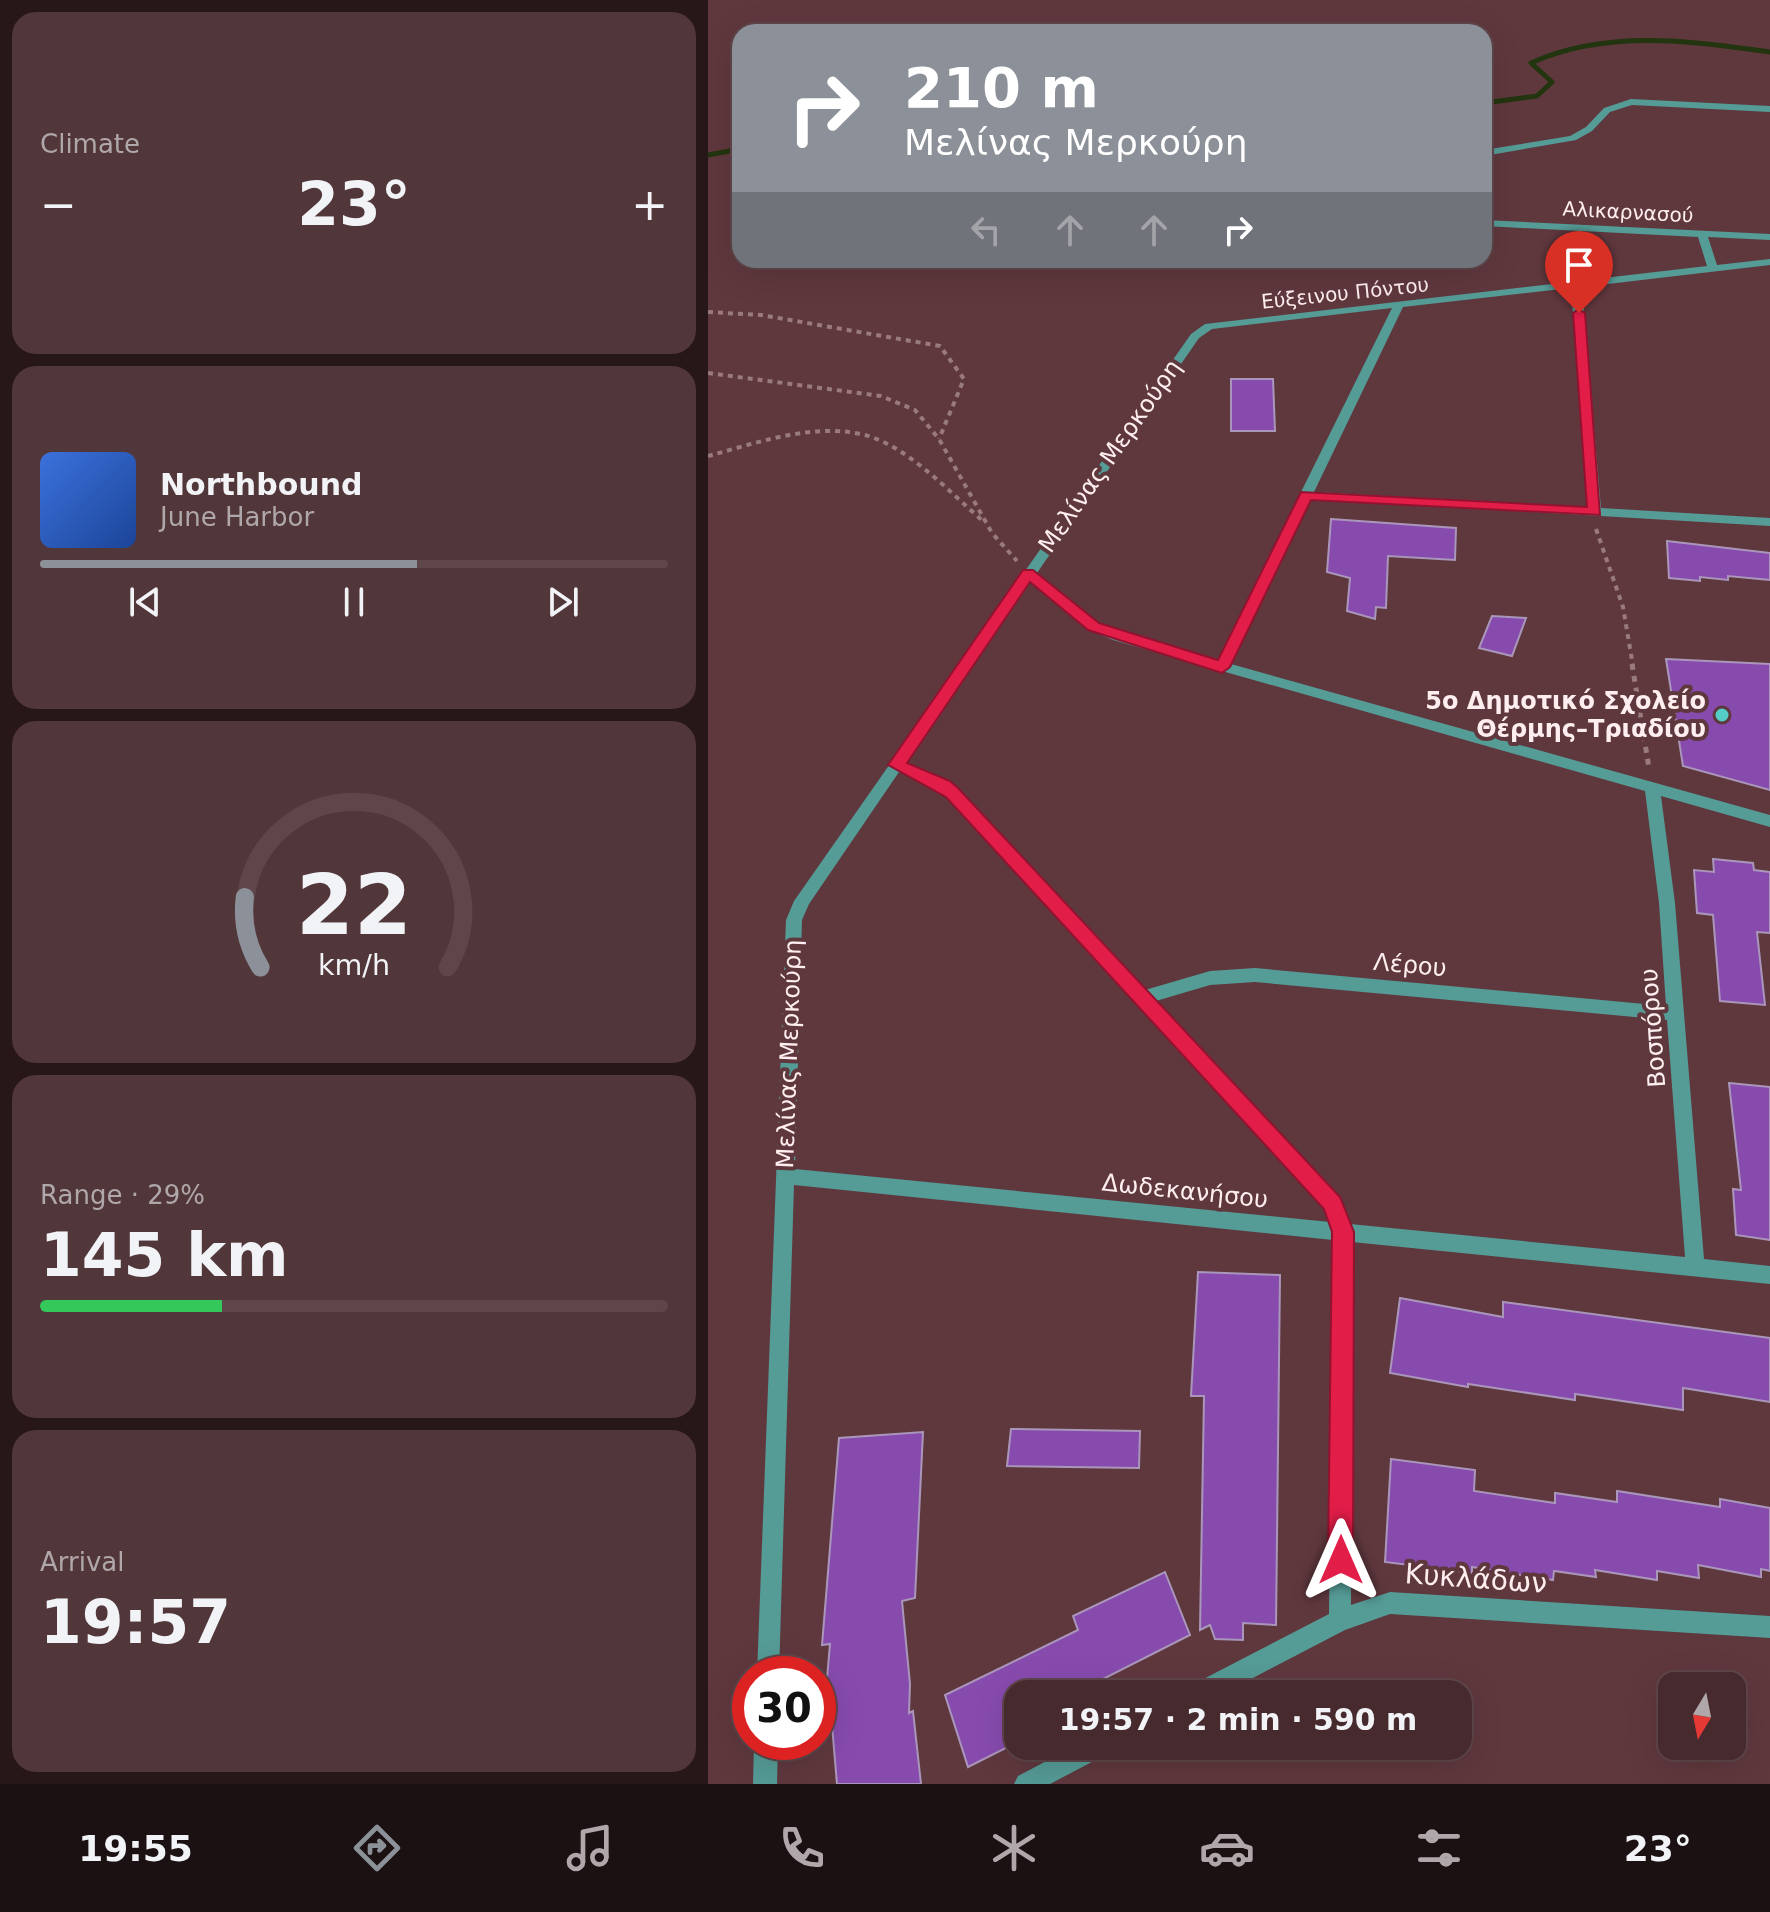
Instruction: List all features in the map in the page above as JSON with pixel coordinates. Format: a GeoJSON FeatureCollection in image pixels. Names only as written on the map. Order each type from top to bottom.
{"type":"FeatureCollection","features":[{"type":"Feature","properties":{"kind":"street"},"geometry":{"type":"LineString","coordinates":[[1492,152],[1566,141],[1589,129],[1607,110],[1631,102],[1770,109]]}},
{"type":"Feature","properties":{"kind":"street","name":"Αλικαρνασού"},"geometry":{"type":"LineString","coordinates":[[1492,223],[1770,237]]}},
{"type":"Feature","properties":{"kind":"street"},"geometry":{"type":"LineString","coordinates":[[1702,234],[1713,268]]}},
{"type":"Feature","properties":{"kind":"street","name":"Εύξεινου Πόντου"},"geometry":{"type":"LineString","coordinates":[[1209,326],[1770,262]]}},
{"type":"Feature","properties":{"kind":"street"},"geometry":{"type":"LineString","coordinates":[[1576,285],[1595,512]]}},
{"type":"Feature","properties":{"kind":"street"},"geometry":{"type":"LineString","coordinates":[[1222,667],[1399,305]]}},
{"type":"Feature","properties":{"kind":"street","name":"Μελίνας Μερκούρη"},"geometry":{"type":"LineString","coordinates":[[769,1656],[794,920],[802,901],[1028,573],[1195,336],[1209,326]]}},
{"type":"Feature","properties":{"kind":"street"},"geometry":{"type":"LineString","coordinates":[[1306,495],[1770,522]]}},
{"type":"Feature","properties":{"kind":"street"},"geometry":{"type":"LineString","coordinates":[[1028,573],[1094,627],[1222,667],[1770,821]]}},
{"type":"Feature","properties":{"kind":"street"},"geometry":{"type":"LineString","coordinates":[[896,765],[944,785],[952,792],[1325,1193],[1343,1232],[1340,1620]]}},
{"type":"Feature","properties":{"kind":"street","name":"Βοσπόρου"},"geometry":{"type":"LineString","coordinates":[[1652,786],[1676,1014],[1695,1267]]}},
{"type":"Feature","properties":{"kind":"street","name":"Λέρου"},"geometry":{"type":"LineString","coordinates":[[1141,998],[1210,978],[1255,975],[1676,1014]]}},
{"type":"Feature","properties":{"kind":"street","name":"Δωδεκανήσου"},"geometry":{"type":"LineString","coordinates":[[786,1176],[1770,1275]]}},
{"type":"Feature","properties":{"kind":"street","name":"Κυκλάδων"},"geometry":{"type":"LineString","coordinates":[[1225,1680],[1340,1620],[1390,1603],[1770,1627]]}},
{"type":"Feature","properties":{"kind":"street"},"geometry":{"type":"LineString","coordinates":[[765,1784],[766,1760]]}},
{"type":"Feature","properties":{"kind":"street"},"geometry":{"type":"LineString","coordinates":[[1026,1784],[1072,1760]]}},
{"type":"Feature","properties":{"kind":"path"},"geometry":{"type":"LineString","coordinates":[[708,312],[761,315],[940,346],[964,379],[939,439]]}},
{"type":"Feature","properties":{"kind":"path"},"geometry":{"type":"LineString","coordinates":[[708,373],[881,396],[915,410],[939,439],[987,524]]}},
{"type":"Feature","properties":{"kind":"path"},"geometry":{"type":"LineString","coordinates":[[708,456],[805,432],[866,435],[917,466],[987,524],[1028,573]]}},
{"type":"Feature","properties":{"kind":"path"},"geometry":{"type":"LineString","coordinates":[[1595,512],[1596,532],[1629,636],[1652,786]]}},
{"type":"Feature","properties":{"kind":"building"},"geometry":{"type":"Polygon","coordinates":[[[1231,379],[1273,379],[1275,431],[1231,431],[1231,379]]]}},
{"type":"Feature","properties":{"kind":"building"},"geometry":{"type":"Polygon","coordinates":[[[1331,519],[1456,528],[1455,560],[1388,556],[1386,608],[1376,607],[1375,619],[1347,611],[1350,578],[1327,572],[1331,519]]]}},
{"type":"Feature","properties":{"kind":"building"},"geometry":{"type":"Polygon","coordinates":[[[1667,541],[1770,553],[1770,580],[1728,576],[1728,580],[1700,577],[1700,581],[1669,578],[1667,541]]]}},
{"type":"Feature","properties":{"kind":"building"},"geometry":{"type":"Polygon","coordinates":[[[1492,616],[1526,618],[1512,656],[1479,648],[1492,616]]]}},
{"type":"Feature","properties":{"kind":"building","name":"5ο Δημοτικό Σχολείο Θέρμης–Τριαδίου"},"geometry":{"type":"Polygon","coordinates":[[[1666,659],[1770,664],[1770,790],[1683,766],[1666,659]]]}},
{"type":"Feature","properties":{"kind":"building"},"geometry":{"type":"Polygon","coordinates":[[[1713,859],[1753,863],[1754,870],[1770,872],[1770,933],[1757,932],[1765,1005],[1720,1001],[1713,915],[1697,913],[1694,870],[1714,872],[1713,859]]]}},
{"type":"Feature","properties":{"kind":"building"},"geometry":{"type":"Polygon","coordinates":[[[1729,1083],[1770,1087],[1770,1240],[1736,1235],[1733,1189],[1741,1190],[1729,1083]]]}},
{"type":"Feature","properties":{"kind":"building"},"geometry":{"type":"Polygon","coordinates":[[[1198,1272],[1280,1275],[1276,1625],[1243,1623],[1243,1640],[1215,1639],[1210,1625],[1200,1630],[1204,1396],[1191,1396],[1198,1272]]]}},
{"type":"Feature","properties":{"kind":"building"},"geometry":{"type":"Polygon","coordinates":[[[1400,1298],[1503,1317],[1503,1302],[1770,1338],[1770,1402],[1683,1388],[1683,1410],[1575,1394],[1575,1400],[1468,1384],[1468,1387],[1390,1373],[1400,1298]]]}},
{"type":"Feature","properties":{"kind":"building"},"geometry":{"type":"Polygon","coordinates":[[[1011,1429],[1140,1431],[1139,1468],[1007,1466],[1011,1429]]]}},
{"type":"Feature","properties":{"kind":"building"},"geometry":{"type":"Polygon","coordinates":[[[923,1432],[915,1598],[902,1601],[910,1684],[909,1713],[913,1711],[921,1784],[837,1784],[836,1656],[829,1656],[830,1644],[822,1645],[839,1438],[923,1432]]]}},
{"type":"Feature","properties":{"kind":"building"},"geometry":{"type":"Polygon","coordinates":[[[1391,1459],[1475,1470],[1474,1491],[1555,1503],[1555,1493],[1617,1502],[1617,1491],[1720,1507],[1720,1499],[1770,1508],[1770,1571],[1761,1569],[1761,1577],[1698,1565],[1699,1578],[1657,1571],[1657,1580],[1595,1570],[1596,1577],[1554,1571],[1553,1580],[1472,1567],[1472,1573],[1385,1562],[1391,1459]]]}},
{"type":"Feature","properties":{"kind":"building"},"geometry":{"type":"Polygon","coordinates":[[[1165,1572],[1190,1635],[1101,1680],[1004,1680],[1004,1749],[968,1767],[945,1695],[1078,1630],[1073,1616],[1165,1572]]]}},
{"type":"Feature","properties":{"kind":"waterway"},"geometry":{"type":"LineString","coordinates":[[1492,102],[1537,96],[1552,82],[1531,63],[1589,45],[1679,42],[1770,52]]}},
{"type":"Feature","properties":{"kind":"waterway"},"geometry":{"type":"LineString","coordinates":[[708,155],[732,150]]}},
{"type":"Feature","properties":{"kind":"place","name":"5ο Δημοτικό Σχολείο Θέρμης–Τριαδίου"},"geometry":{"type":"Point","coordinates":[1722,715]}},
{"type":"Feature","properties":{"kind":"route"},"geometry":{"type":"LineString","coordinates":[[1341,1560],[1343,1232],[1333,1204],[952,792],[944,785],[896,765],[1028,573],[1094,627],[1222,667],[1306,495],[1595,512],[1595,478],[1579,313]]}}]}
